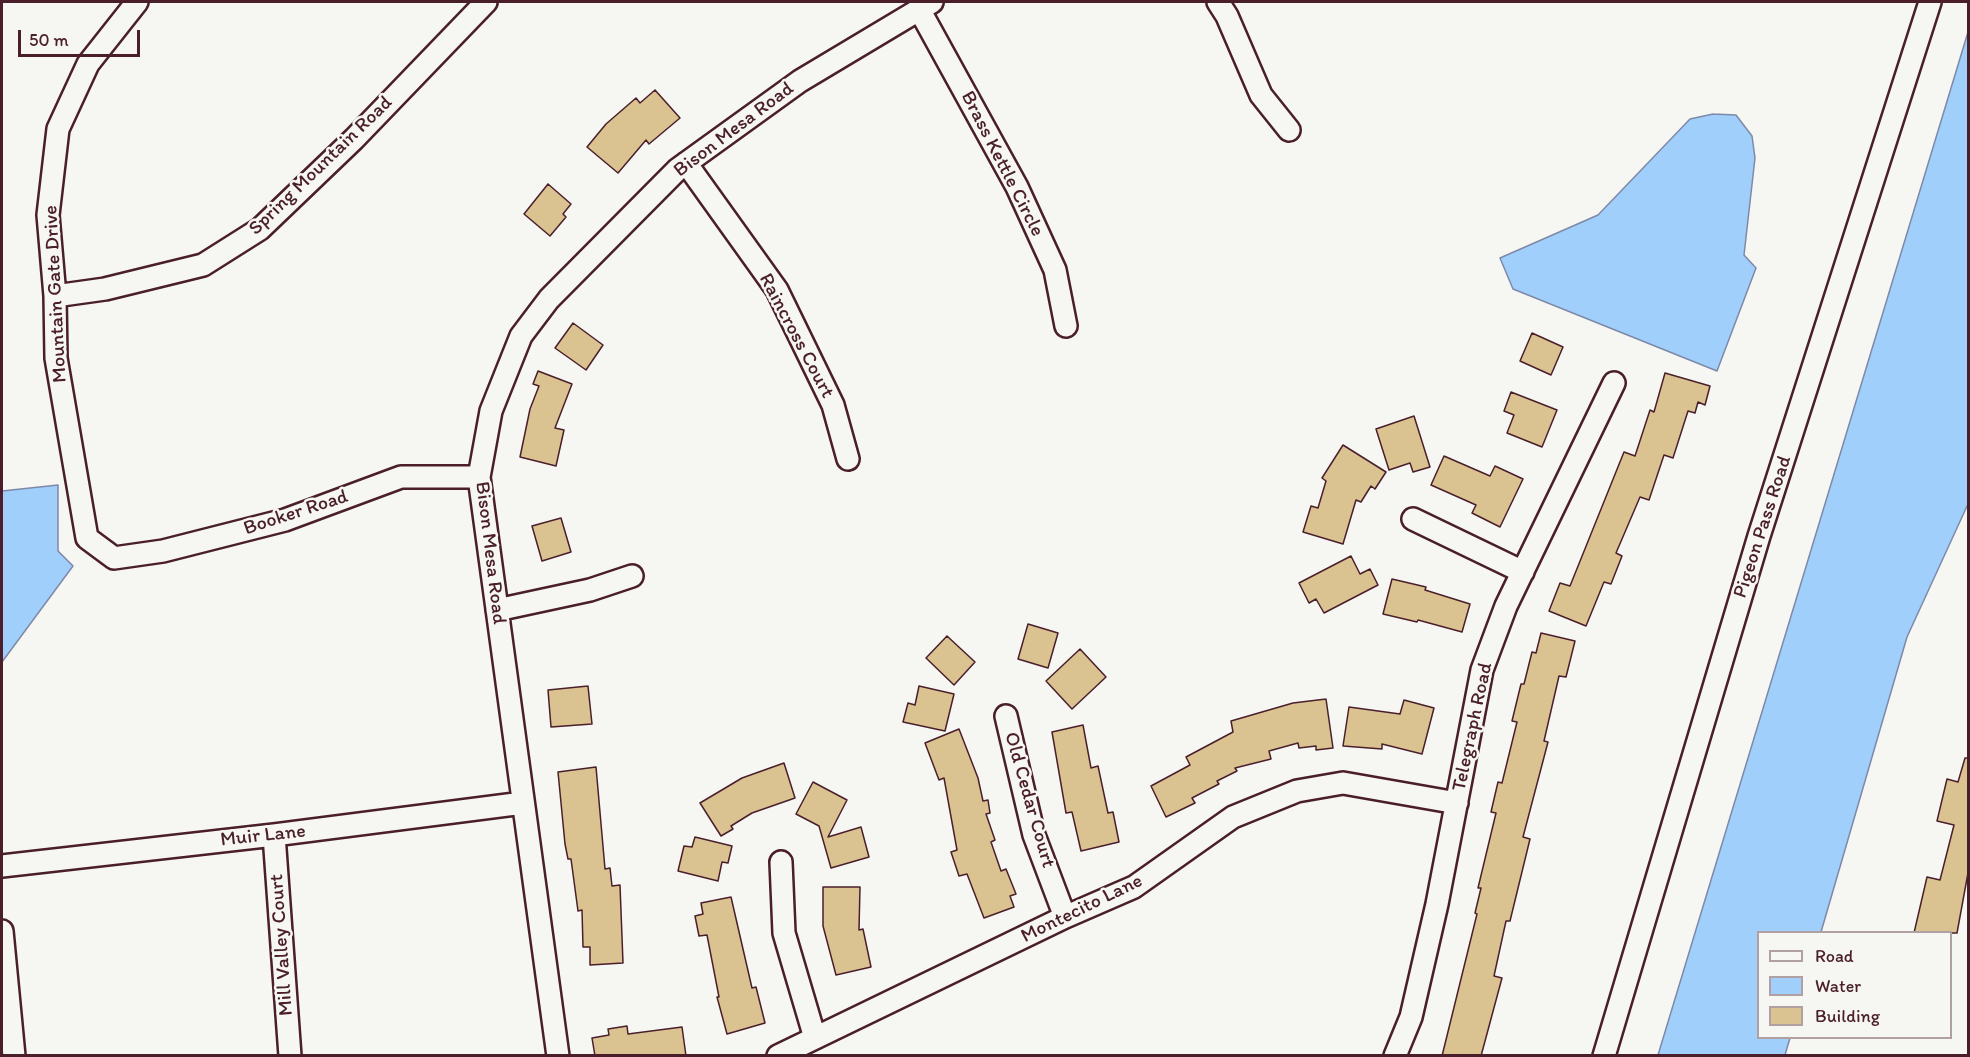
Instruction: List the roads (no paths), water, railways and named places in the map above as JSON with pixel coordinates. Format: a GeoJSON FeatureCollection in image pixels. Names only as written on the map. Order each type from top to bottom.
{"type":"FeatureCollection","features":[{"type":"Feature","properties":{"kind":"street","name":"Mountain Gate Drive"},"geometry":{"type":"LineString","coordinates":[[114,558],[87,538],[56,358],[55,296],[48,215],[58,129],[88,64],[137,2]]}},
{"type":"Feature","properties":{"kind":"street","name":"Spring Mountain Road"},"geometry":{"type":"LineString","coordinates":[[55,296],[105,289],[203,265],[260,229],[354,139],[486,2]]}},
{"type":"Feature","properties":{"kind":"street"},"geometry":{"type":"LineString","coordinates":[[1218,2],[1227,16],[1261,95],[1289,130]]}},
{"type":"Feature","properties":{"kind":"street","name":"Pigeon Pass Road"},"geometry":{"type":"LineString","coordinates":[[1604,1056],[1760,536],[1930,2]]}},
{"type":"Feature","properties":{"kind":"street","name":"Bison Mesa Road"},"geometry":{"type":"LineString","coordinates":[[558,1056],[479,477],[491,411],[521,336],[549,299],[686,163],[800,81],[926,5]]}},
{"type":"Feature","properties":{"kind":"street","name":"Brass Kettle Circle"},"geometry":{"type":"LineString","coordinates":[[926,5],[1017,187],[1055,270],[1066,326]]}},
{"type":"Feature","properties":{"kind":"street","name":"Raincross Court"},"geometry":{"type":"LineString","coordinates":[[686,163],[777,290],[833,405],[848,459]]}},
{"type":"Feature","properties":{"kind":"street","name":"Telegraph Road"},"geometry":{"type":"LineString","coordinates":[[1395,1056],[1411,1017],[1457,803],[1482,670],[1506,606],[1614,383]]}},
{"type":"Feature","properties":{"kind":"street","name":"Booker Road"},"geometry":{"type":"LineString","coordinates":[[114,558],[163,551],[285,520],[401,477],[479,477]]}},
{"type":"Feature","properties":{"kind":"street"},"geometry":{"type":"LineString","coordinates":[[1413,519],[1523,572]]}},
{"type":"Feature","properties":{"kind":"street"},"geometry":{"type":"LineString","coordinates":[[497,610],[591,590],[632,576]]}},
{"type":"Feature","properties":{"kind":"street","name":"Old Cedar Court"},"geometry":{"type":"LineString","coordinates":[[1006,716],[1034,835],[1065,917]]}},
{"type":"Feature","properties":{"kind":"street","name":"Montecito Lane"},"geometry":{"type":"LineString","coordinates":[[778,1056],[1065,917],[1134,887],[1233,817],[1298,791],[1343,783],[1457,803]]}},
{"type":"Feature","properties":{"kind":"street","name":"Muir Lane"},"geometry":{"type":"LineString","coordinates":[[2,866],[274,836],[523,803]]}},
{"type":"Feature","properties":{"kind":"street","name":"Mill Valley Court"},"geometry":{"type":"LineString","coordinates":[[274,836],[290,1056]]}},
{"type":"Feature","properties":{"kind":"street"},"geometry":{"type":"LineString","coordinates":[[781,862],[784,933],[815,1038]]}},
{"type":"Feature","properties":{"kind":"street"},"geometry":{"type":"LineString","coordinates":[[2,931],[14,1056]]}},
{"type":"Feature","properties":{"kind":"water"},"geometry":{"type":"Polygon","coordinates":[[[1968,32],[1968,504],[1907,637],[1821,931],[1757,931],[1757,1039],[1790,1039],[1785,1055],[1658,1055],[1968,32]]]}},
{"type":"Feature","properties":{"kind":"water"},"geometry":{"type":"Polygon","coordinates":[[[1713,114],[1736,115],[1752,136],[1755,158],[1744,255],[1756,268],[1717,371],[1513,289],[1500,258],[1598,215],[1690,119],[1713,114]]]}},
{"type":"Feature","properties":{"kind":"water"},"geometry":{"type":"Polygon","coordinates":[[[58,485],[58,551],[73,566],[2,662],[2,491],[58,485]]]}}]}
